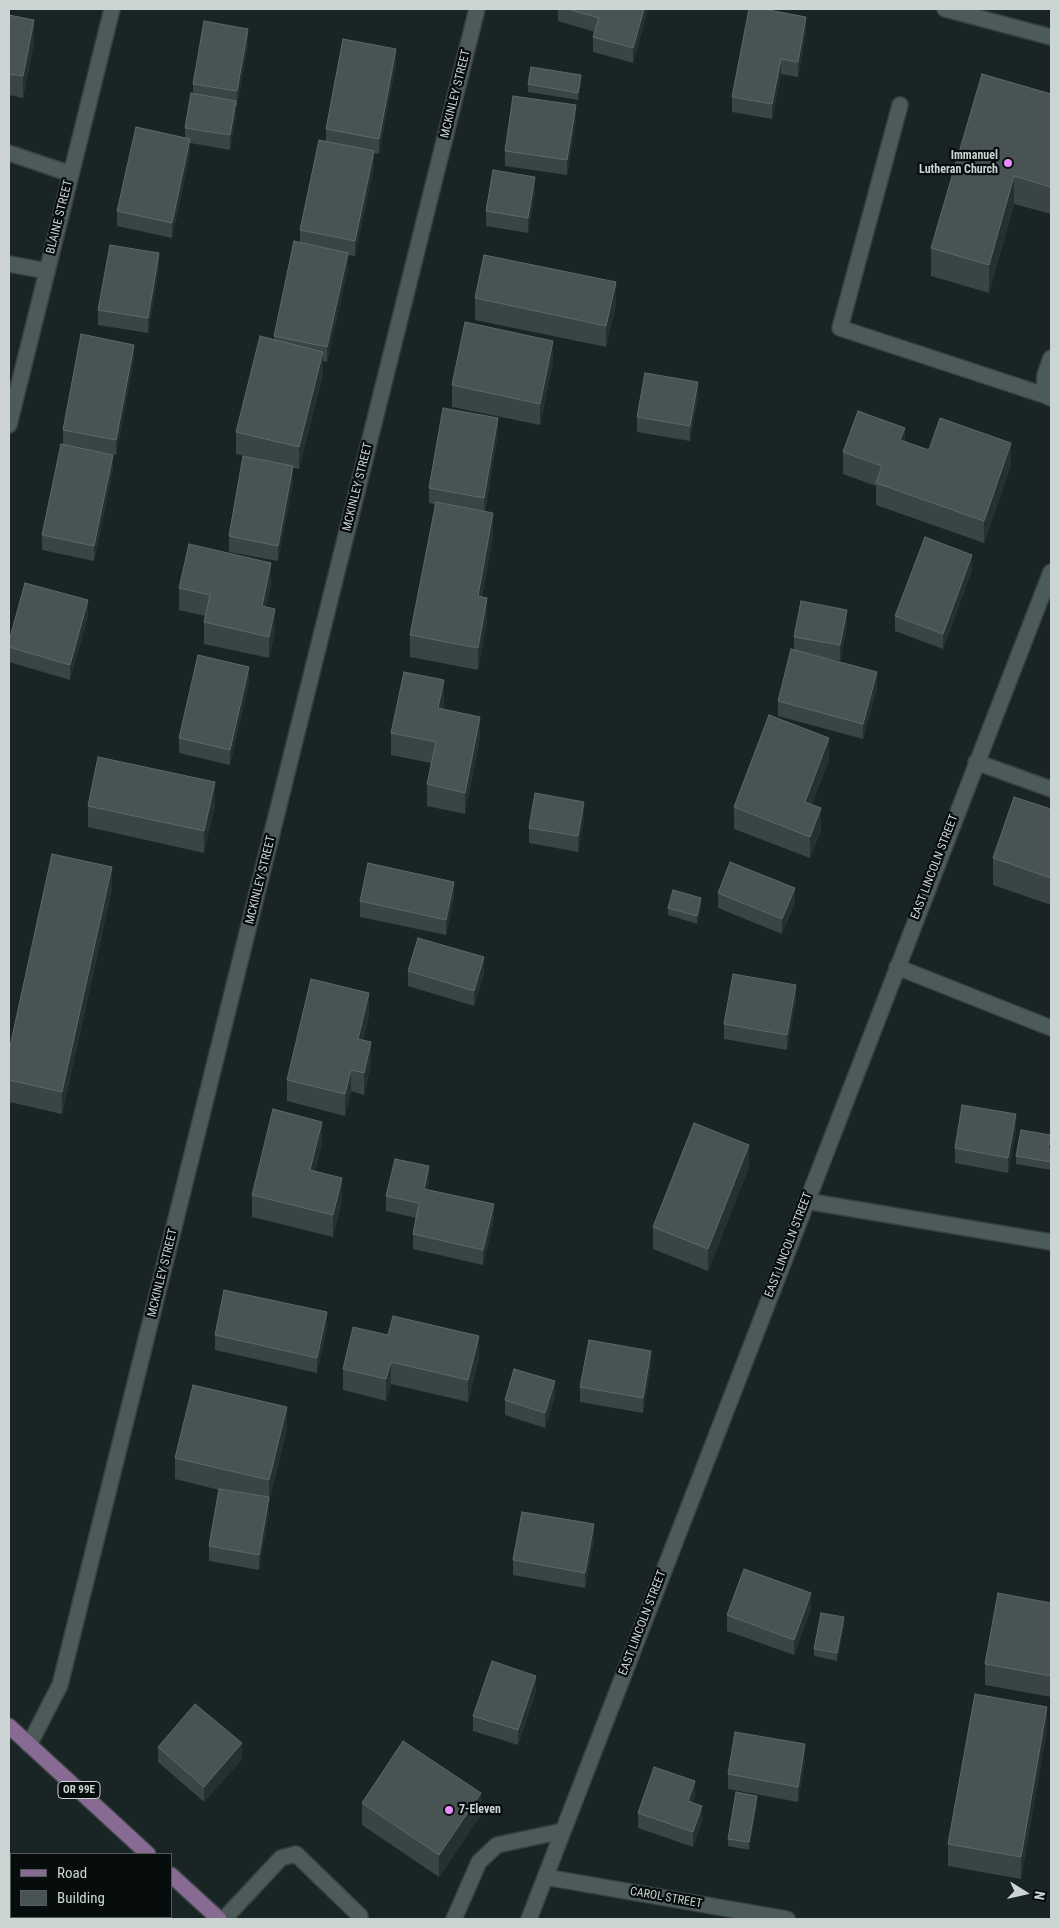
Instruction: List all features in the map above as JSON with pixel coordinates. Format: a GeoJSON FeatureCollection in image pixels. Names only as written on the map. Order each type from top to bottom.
{"type":"FeatureCollection","features":[{"type":"Feature","properties":{"kind":"main road","name":"OR 99E"},"geometry":{"type":"LineString","coordinates":[[9,1726],[147,1853]]}},
{"type":"Feature","properties":{"kind":"main road"},"geometry":{"type":"LineString","coordinates":[[172,1876],[219,1919]]}},
{"type":"Feature","properties":{"kind":"street","name":"BLAINE STREET"},"geometry":{"type":"LineString","coordinates":[[9,425],[112,9]]}},
{"type":"Feature","properties":{"kind":"street","name":"MCKINLEY STREET"},"geometry":{"type":"LineString","coordinates":[[29,1745],[60,1685],[477,9]]}},
{"type":"Feature","properties":{"kind":"street"},"geometry":{"type":"LineString","coordinates":[[945,9],[1051,37]]}},
{"type":"Feature","properties":{"kind":"street"},"geometry":{"type":"LineString","coordinates":[[900,105],[840,328],[1048,397],[1045,375],[1051,358]]}},
{"type":"Feature","properties":{"kind":"street"},"geometry":{"type":"LineString","coordinates":[[9,153],[71,174]]}},
{"type":"Feature","properties":{"kind":"street"},"geometry":{"type":"LineString","coordinates":[[9,264],[47,271]]}},
{"type":"Feature","properties":{"kind":"street","name":"EAST LINCOLN STREET"},"geometry":{"type":"LineString","coordinates":[[529,1919],[1051,572]]}},
{"type":"Feature","properties":{"kind":"street"},"geometry":{"type":"LineString","coordinates":[[976,762],[1051,790]]}},
{"type":"Feature","properties":{"kind":"street"},"geometry":{"type":"LineString","coordinates":[[897,967],[1051,1028]]}},
{"type":"Feature","properties":{"kind":"street"},"geometry":{"type":"LineString","coordinates":[[806,1201],[1051,1242]]}},
{"type":"Feature","properties":{"kind":"street"},"geometry":{"type":"LineString","coordinates":[[454,1919],[479,1862],[497,1845],[563,1831]]}},
{"type":"Feature","properties":{"kind":"street"},"geometry":{"type":"LineString","coordinates":[[224,1919],[281,1858],[296,1854],[362,1918]]}},
{"type":"Feature","properties":{"kind":"street","name":"CAROL STREET"},"geometry":{"type":"LineString","coordinates":[[545,1877],[760,1917],[787,1919]]}},
{"type":"Feature","properties":{"kind":"building"},"geometry":{"type":"Polygon","coordinates":[[[568,9],[644,9],[633,48],[593,37],[599,18],[568,9]]]}},
{"type":"Feature","properties":{"kind":"building"},"geometry":{"type":"Polygon","coordinates":[[[749,9],[763,9],[806,17],[798,62],[781,59],[772,104],[732,97],[749,9]]]}},
{"type":"Feature","properties":{"kind":"building"},"geometry":{"type":"Polygon","coordinates":[[[9,15],[34,20],[23,76],[9,74],[9,15]]]}},
{"type":"Feature","properties":{"kind":"building"},"geometry":{"type":"Polygon","coordinates":[[[204,21],[248,29],[237,91],[193,84],[204,21]]]}},
{"type":"Feature","properties":{"kind":"building"},"geometry":{"type":"Polygon","coordinates":[[[343,39],[396,49],[379,139],[326,129],[343,39]]]}},
{"type":"Feature","properties":{"kind":"building"},"geometry":{"type":"Polygon","coordinates":[[[531,67],[581,75],[578,93],[528,84],[531,67]]]}},
{"type":"Feature","properties":{"kind":"building","name":"Immanuel Lutheran Church"},"geometry":{"type":"Polygon","coordinates":[[[982,74],[1051,94],[1051,187],[1014,176],[989,265],[931,248],[982,74]]]}},
{"type":"Feature","properties":{"kind":"building"},"geometry":{"type":"Polygon","coordinates":[[[191,93],[236,101],[230,135],[185,128],[191,93]]]}},
{"type":"Feature","properties":{"kind":"building"},"geometry":{"type":"Polygon","coordinates":[[[513,96],[576,105],[567,160],[505,151],[513,96]]]}},
{"type":"Feature","properties":{"kind":"building"},"geometry":{"type":"Polygon","coordinates":[[[136,127],[190,139],[172,223],[117,211],[136,127]]]}},
{"type":"Feature","properties":{"kind":"building"},"geometry":{"type":"Polygon","coordinates":[[[319,140],[374,151],[355,241],[300,230],[319,140]]]}},
{"type":"Feature","properties":{"kind":"building"},"geometry":{"type":"Polygon","coordinates":[[[493,170],[535,177],[528,218],[486,211],[493,170]]]}},
{"type":"Feature","properties":{"kind":"building"},"geometry":{"type":"Polygon","coordinates":[[[294,241],[348,253],[327,347],[274,336],[294,241]]]}},
{"type":"Feature","properties":{"kind":"building"},"geometry":{"type":"Polygon","coordinates":[[[110,245],[159,253],[148,318],[98,310],[110,245]]]}},
{"type":"Feature","properties":{"kind":"building"},"geometry":{"type":"Polygon","coordinates":[[[484,255],[616,282],[606,326],[475,298],[484,255]]]}},
{"type":"Feature","properties":{"kind":"building"},"geometry":{"type":"Polygon","coordinates":[[[465,322],[553,341],[540,404],[452,385],[465,322]]]}},
{"type":"Feature","properties":{"kind":"building"},"geometry":{"type":"Polygon","coordinates":[[[81,334],[134,345],[116,440],[63,430],[81,334]]]}},
{"type":"Feature","properties":{"kind":"building"},"geometry":{"type":"Polygon","coordinates":[[[260,336],[323,352],[299,447],[236,432],[260,336]]]}},
{"type":"Feature","properties":{"kind":"building"},"geometry":{"type":"Polygon","coordinates":[[[645,373],[698,382],[690,426],[637,417],[645,373]]]}},
{"type":"Feature","properties":{"kind":"building"},"geometry":{"type":"Polygon","coordinates":[[[443,408],[498,418],[484,498],[429,488],[443,408]]]}},
{"type":"Feature","properties":{"kind":"building"},"geometry":{"type":"Polygon","coordinates":[[[858,411],[905,428],[900,440],[929,450],[940,418],[1011,443],[984,521],[876,483],[882,466],[843,452],[858,411]]]}},
{"type":"Feature","properties":{"kind":"building"},"geometry":{"type":"Polygon","coordinates":[[[61,444],[113,455],[94,546],[42,535],[61,444]]]}},
{"type":"Feature","properties":{"kind":"building"},"geometry":{"type":"Polygon","coordinates":[[[243,456],[293,466],[278,546],[229,536],[243,456]]]}},
{"type":"Feature","properties":{"kind":"building"},"geometry":{"type":"Polygon","coordinates":[[[436,502],[493,513],[478,596],[487,598],[478,648],[410,635],[436,502]]]}},
{"type":"Feature","properties":{"kind":"building"},"geometry":{"type":"Polygon","coordinates":[[[925,537],[972,555],[943,634],[895,616],[925,537]]]}},
{"type":"Feature","properties":{"kind":"building"},"geometry":{"type":"Polygon","coordinates":[[[189,544],[271,563],[262,606],[275,609],[269,637],[204,622],[210,595],[179,588],[189,544]]]}},
{"type":"Feature","properties":{"kind":"building"},"geometry":{"type":"Polygon","coordinates":[[[25,583],[88,600],[70,665],[9,647],[25,583]]]}},
{"type":"Feature","properties":{"kind":"building"},"geometry":{"type":"Polygon","coordinates":[[[801,601],[847,610],[840,645],[794,637],[801,601]]]}},
{"type":"Feature","properties":{"kind":"building"},"geometry":{"type":"Polygon","coordinates":[[[791,649],[877,672],[863,724],[778,701],[791,649]]]}},
{"type":"Feature","properties":{"kind":"building"},"geometry":{"type":"Polygon","coordinates":[[[198,655],[249,667],[230,750],[179,738],[198,655]]]}},
{"type":"Feature","properties":{"kind":"building"},"geometry":{"type":"Polygon","coordinates":[[[404,672],[444,680],[438,708],[480,717],[465,793],[427,784],[436,742],[391,733],[404,672]]]}},
{"type":"Feature","properties":{"kind":"building"},"geometry":{"type":"Polygon","coordinates":[[[769,715],[829,738],[805,802],[821,808],[810,837],[734,807],[769,715]]]}},
{"type":"Feature","properties":{"kind":"building"},"geometry":{"type":"Polygon","coordinates":[[[98,757],[215,782],[204,831],[88,806],[98,757]]]}},
{"type":"Feature","properties":{"kind":"building"},"geometry":{"type":"Polygon","coordinates":[[[535,793],[584,802],[578,836],[529,828],[535,793]]]}},
{"type":"Feature","properties":{"kind":"building"},"geometry":{"type":"Polygon","coordinates":[[[1014,797],[1051,809],[1051,878],[993,858],[1014,797]]]}},
{"type":"Feature","properties":{"kind":"building"},"geometry":{"type":"Polygon","coordinates":[[[52,854],[112,867],[62,1092],[9,1080],[9,1051],[52,854]]]}},
{"type":"Feature","properties":{"kind":"building"},"geometry":{"type":"Polygon","coordinates":[[[730,862],[795,888],[782,919],[718,893],[730,862]]]}},
{"type":"Feature","properties":{"kind":"building"},"geometry":{"type":"Polygon","coordinates":[[[368,863],[454,882],[446,920],[360,901],[368,863]]]}},
{"type":"Feature","properties":{"kind":"building"},"geometry":{"type":"Polygon","coordinates":[[[673,890],[701,898],[697,916],[668,908],[673,890]]]}},
{"type":"Feature","properties":{"kind":"building"},"geometry":{"type":"Polygon","coordinates":[[[418,938],[484,957],[474,991],[408,971],[418,938]]]}},
{"type":"Feature","properties":{"kind":"building"},"geometry":{"type":"Polygon","coordinates":[[[733,974],[796,985],[787,1035],[724,1024],[733,974]]]}},
{"type":"Feature","properties":{"kind":"building"},"geometry":{"type":"Polygon","coordinates":[[[311,979],[369,993],[358,1039],[371,1042],[364,1073],[351,1070],[345,1094],[287,1080],[311,979]]]}},
{"type":"Feature","properties":{"kind":"building"},"geometry":{"type":"Polygon","coordinates":[[[962,1105],[1016,1114],[1008,1158],[955,1148],[962,1105]]]}},
{"type":"Feature","properties":{"kind":"building"},"geometry":{"type":"Polygon","coordinates":[[[273,1109],[322,1122],[310,1170],[342,1178],[333,1215],[252,1195],[273,1109]]]}},
{"type":"Feature","properties":{"kind":"building"},"geometry":{"type":"Polygon","coordinates":[[[694,1123],[749,1145],[708,1249],[653,1227],[694,1123]]]}},
{"type":"Feature","properties":{"kind":"building"},"geometry":{"type":"Polygon","coordinates":[[[1021,1130],[1051,1135],[1048,1149],[1051,1150],[1051,1162],[1016,1156],[1021,1130]]]}},
{"type":"Feature","properties":{"kind":"building"},"geometry":{"type":"Polygon","coordinates":[[[395,1159],[429,1166],[424,1189],[494,1204],[483,1250],[413,1234],[419,1203],[386,1196],[395,1159]]]}},
{"type":"Feature","properties":{"kind":"building"},"geometry":{"type":"Polygon","coordinates":[[[224,1290],[327,1312],[317,1358],[215,1335],[224,1290]]]}},
{"type":"Feature","properties":{"kind":"building"},"geometry":{"type":"Polygon","coordinates":[[[393,1316],[479,1336],[468,1380],[391,1362],[386,1379],[343,1369],[353,1327],[388,1335],[393,1316]]]}},
{"type":"Feature","properties":{"kind":"building"},"geometry":{"type":"Polygon","coordinates":[[[589,1340],[651,1351],[643,1398],[580,1387],[589,1340]]]}},
{"type":"Feature","properties":{"kind":"building"},"geometry":{"type":"Polygon","coordinates":[[[514,1369],[555,1381],[545,1413],[505,1400],[514,1369]]]}},
{"type":"Feature","properties":{"kind":"building"},"geometry":{"type":"Polygon","coordinates":[[[193,1385],[287,1407],[269,1480],[175,1458],[193,1385]]]}},
{"type":"Feature","properties":{"kind":"building"},"geometry":{"type":"Polygon","coordinates":[[[219,1489],[269,1497],[259,1555],[209,1546],[219,1489]]]}},
{"type":"Feature","properties":{"kind":"building"},"geometry":{"type":"Polygon","coordinates":[[[522,1512],[594,1524],[585,1573],[513,1560],[522,1512]]]}},
{"type":"Feature","properties":{"kind":"building"},"geometry":{"type":"Polygon","coordinates":[[[744,1569],[811,1593],[794,1640],[727,1615],[744,1569]]]}},
{"type":"Feature","properties":{"kind":"building"},"geometry":{"type":"Polygon","coordinates":[[[998,1593],[1051,1603],[1051,1676],[985,1664],[998,1593]]]}},
{"type":"Feature","properties":{"kind":"building"},"geometry":{"type":"Polygon","coordinates":[[[821,1613],[844,1617],[837,1653],[814,1649],[821,1613]]]}},
{"type":"Feature","properties":{"kind":"building"},"geometry":{"type":"Polygon","coordinates":[[[492,1661],[536,1676],[518,1730],[473,1716],[492,1661]]]}},
{"type":"Feature","properties":{"kind":"building"},"geometry":{"type":"Polygon","coordinates":[[[975,1694],[1047,1707],[1021,1857],[948,1844],[975,1694]]]}},
{"type":"Feature","properties":{"kind":"building"},"geometry":{"type":"Polygon","coordinates":[[[195,1704],[242,1743],[204,1787],[158,1747],[195,1704]]]}},
{"type":"Feature","properties":{"kind":"building"},"geometry":{"type":"Polygon","coordinates":[[[735,1732],[805,1744],[798,1787],[728,1774],[735,1732]]]}},
{"type":"Feature","properties":{"kind":"building"},"geometry":{"type":"Polygon","coordinates":[[[403,1741],[481,1793],[439,1855],[362,1803],[403,1741]]]}},
{"type":"Feature","properties":{"kind":"building"},"geometry":{"type":"Polygon","coordinates":[[[654,1767],[695,1781],[688,1801],[702,1806],[693,1832],[638,1813],[654,1767]]]}},
{"type":"Feature","properties":{"kind":"building"},"geometry":{"type":"Polygon","coordinates":[[[736,1792],[757,1796],[749,1842],[728,1839],[736,1792]]]}},
{"type":"Feature","properties":{"kind":"place","name":"Immanuel Lutheran Church"},"geometry":{"type":"Point","coordinates":[1008,163]}},
{"type":"Feature","properties":{"kind":"place","name":"7-Eleven"},"geometry":{"type":"Point","coordinates":[449,1810]}}]}
